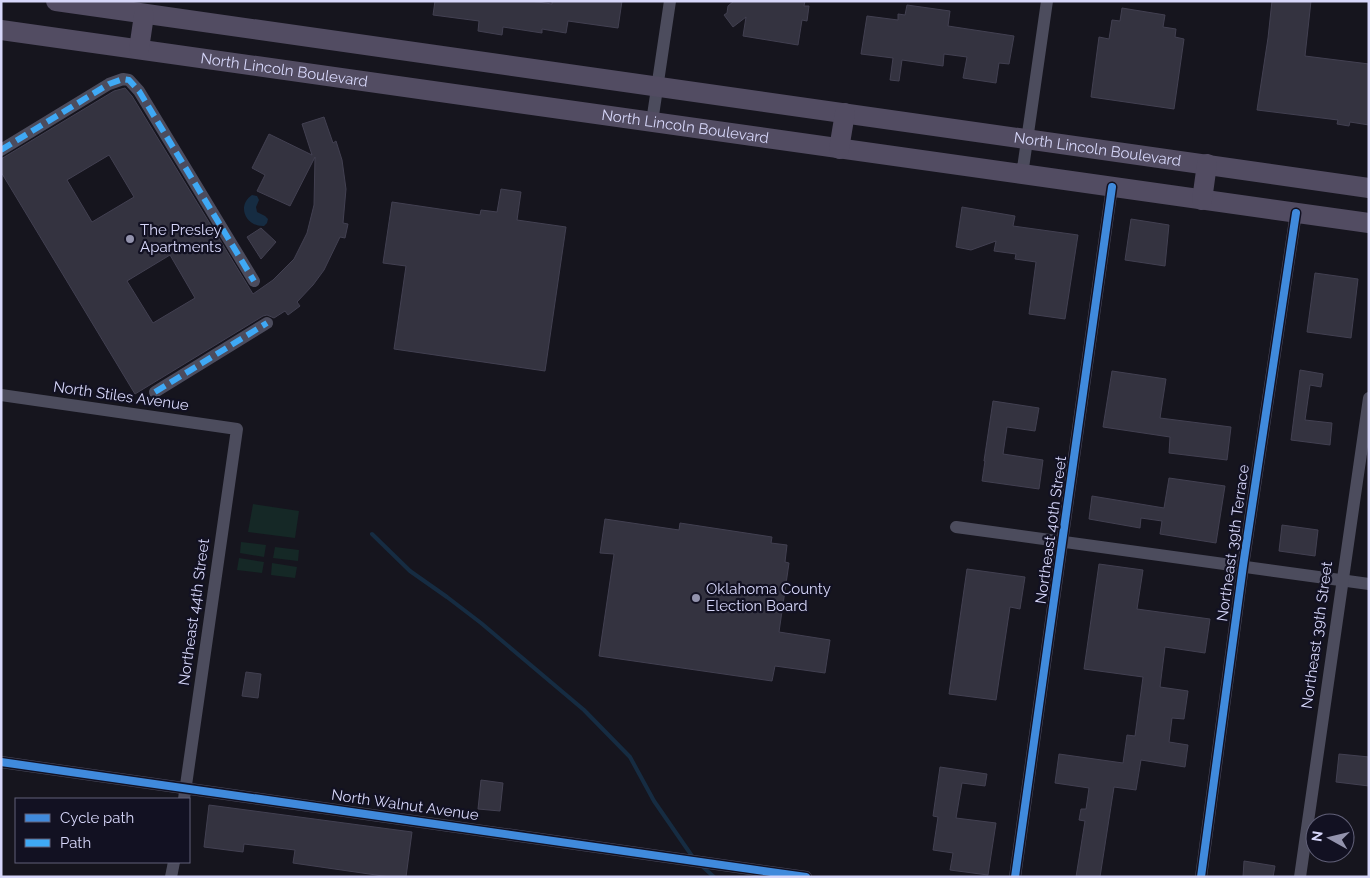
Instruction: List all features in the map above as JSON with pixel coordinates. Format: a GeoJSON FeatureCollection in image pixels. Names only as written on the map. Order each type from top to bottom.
{"type":"FeatureCollection","features":[{"type":"Feature","properties":{"kind":"main road","name":"North Lincoln Boulevard"},"geometry":{"type":"LineString","coordinates":[[56,1],[145,8],[657,87],[1369,188]]}},
{"type":"Feature","properties":{"kind":"main road"},"geometry":{"type":"LineString","coordinates":[[139,49],[145,8]]}},
{"type":"Feature","properties":{"kind":"main road","name":"North Lincoln Boulevard"},"geometry":{"type":"LineString","coordinates":[[1,30],[1369,223]]}},
{"type":"Feature","properties":{"kind":"main road"},"geometry":{"type":"LineString","coordinates":[[839,149],[845,113]]}},
{"type":"Feature","properties":{"kind":"main road"},"geometry":{"type":"LineString","coordinates":[[1202,200],[1207,164]]}},
{"type":"Feature","properties":{"kind":"street"},"geometry":{"type":"LineString","coordinates":[[652,122],[670,1]]}},
{"type":"Feature","properties":{"kind":"street"},"geometry":{"type":"LineString","coordinates":[[1022,175],[1047,1]]}},
{"type":"Feature","properties":{"kind":"street"},"geometry":{"type":"LineString","coordinates":[[1,150],[109,84],[129,80],[140,91],[254,281]]}},
{"type":"Feature","properties":{"kind":"street","name":"Northeast 40th Street"},"geometry":{"type":"LineString","coordinates":[[1015,877],[1064,541],[1112,188]]}},
{"type":"Feature","properties":{"kind":"street","name":"Northeast 39th Terrace"},"geometry":{"type":"LineString","coordinates":[[1201,877],[1243,566],[1296,214]]}},
{"type":"Feature","properties":{"kind":"street"},"geometry":{"type":"LineString","coordinates":[[155,392],[267,323]]}},
{"type":"Feature","properties":{"kind":"street","name":"North Stiles Avenue"},"geometry":{"type":"LineString","coordinates":[[1,395],[237,429]]}},
{"type":"Feature","properties":{"kind":"street","name":"Northeast 39th Street"},"geometry":{"type":"LineString","coordinates":[[1300,877],[1341,580],[1369,398]]}},
{"type":"Feature","properties":{"kind":"street","name":"Northeast 44th Street"},"geometry":{"type":"LineString","coordinates":[[185,793],[237,429]]}},
{"type":"Feature","properties":{"kind":"street"},"geometry":{"type":"LineString","coordinates":[[956,526],[1369,584]]}},
{"type":"Feature","properties":{"kind":"street","name":"North Walnut Avenue"},"geometry":{"type":"LineString","coordinates":[[1,762],[185,793],[806,877]]}},
{"type":"Feature","properties":{"kind":"street"},"geometry":{"type":"LineString","coordinates":[[171,877],[174,863]]}},
{"type":"Feature","properties":{"kind":"green space"},"geometry":{"type":"Polygon","coordinates":[[[253,504],[299,511],[295,538],[248,532],[253,504]]]}},
{"type":"Feature","properties":{"kind":"green space"},"geometry":{"type":"Polygon","coordinates":[[[241,542],[266,545],[264,557],[240,553],[241,542]]]}},
{"type":"Feature","properties":{"kind":"green space"},"geometry":{"type":"Polygon","coordinates":[[[275,547],[299,550],[298,561],[273,558],[275,547]]]}},
{"type":"Feature","properties":{"kind":"green space"},"geometry":{"type":"Polygon","coordinates":[[[239,558],[264,562],[262,573],[237,570],[239,558]]]}},
{"type":"Feature","properties":{"kind":"green space"},"geometry":{"type":"Polygon","coordinates":[[[272,563],[297,567],[295,578],[271,575],[272,563]]]}},
{"type":"Feature","properties":{"kind":"water"},"geometry":{"type":"Polygon","coordinates":[[[252,195],[257,196],[259,200],[256,207],[257,212],[268,219],[264,226],[252,223],[245,215],[245,205],[252,195]]]}},
{"type":"Feature","properties":{"kind":"building"},"geometry":{"type":"Polygon","coordinates":[[[435,1],[530,1],[552,4],[552,1],[622,1],[618,28],[568,21],[566,33],[542,29],[542,33],[503,27],[502,35],[478,31],[479,21],[433,15],[435,1]]]}},
{"type":"Feature","properties":{"kind":"building"},"geometry":{"type":"Polygon","coordinates":[[[734,1],[805,1],[804,6],[809,6],[807,21],[802,20],[798,45],[743,36],[746,17],[733,27],[724,15],[727,13],[728,6],[734,1]]]}},
{"type":"Feature","properties":{"kind":"building"},"geometry":{"type":"Polygon","coordinates":[[[1272,1],[1311,1],[1305,56],[1369,64],[1369,125],[1350,122],[1349,126],[1337,124],[1338,120],[1257,110],[1272,1]]]}},
{"type":"Feature","properties":{"kind":"building"},"geometry":{"type":"Polygon","coordinates":[[[907,5],[950,11],[948,26],[1014,36],[1009,64],[999,63],[996,83],[963,78],[967,57],[944,54],[943,66],[902,60],[899,81],[890,80],[893,58],[861,54],[867,16],[898,20],[898,14],[905,15],[907,5]]]}},
{"type":"Feature","properties":{"kind":"building"},"geometry":{"type":"Polygon","coordinates":[[[1122,8],[1165,15],[1163,27],[1176,29],[1175,37],[1184,39],[1174,109],[1091,97],[1099,37],[1109,39],[1112,20],[1120,21],[1122,8]]]}},
{"type":"Feature","properties":{"kind":"building","name":"The Presley Apartments"},"geometry":{"type":"Polygon","coordinates":[[[125,88],[132,96],[253,294],[273,280],[294,259],[307,233],[314,205],[315,157],[290,206],[257,191],[265,175],[252,168],[269,134],[312,155],[302,124],[324,117],[333,143],[336,141],[342,160],[346,189],[343,223],[348,224],[345,238],[340,237],[324,270],[297,302],[300,306],[288,315],[285,311],[274,318],[267,315],[263,316],[135,394],[1,172],[1,159],[114,91],[125,88]],[[109,155],[67,180],[92,222],[134,197],[109,155]],[[170,255],[127,281],[153,323],[195,298],[170,255]]]}},
{"type":"Feature","properties":{"kind":"building"},"geometry":{"type":"Polygon","coordinates":[[[501,189],[521,192],[517,220],[566,227],[545,371],[394,349],[406,266],[383,263],[392,202],[480,215],[481,210],[497,212],[501,189]]]}},
{"type":"Feature","properties":{"kind":"building"},"geometry":{"type":"Polygon","coordinates":[[[962,207],[1015,216],[1013,226],[1078,235],[1065,319],[1029,314],[1036,262],[1015,259],[1016,254],[994,251],[996,241],[971,250],[956,247],[962,207]]]}},
{"type":"Feature","properties":{"kind":"building"},"geometry":{"type":"Polygon","coordinates":[[[1131,219],[1169,225],[1165,266],[1125,260],[1131,219]]]}},
{"type":"Feature","properties":{"kind":"building"},"geometry":{"type":"Polygon","coordinates":[[[261,228],[276,242],[261,259],[247,237],[261,228]]]}},
{"type":"Feature","properties":{"kind":"building"},"geometry":{"type":"Polygon","coordinates":[[[1315,273],[1358,279],[1351,338],[1307,332],[1315,273]]]}},
{"type":"Feature","properties":{"kind":"building"},"geometry":{"type":"Polygon","coordinates":[[[1300,370],[1323,374],[1321,387],[1310,385],[1305,420],[1332,423],[1330,445],[1291,440],[1300,370]]]}},
{"type":"Feature","properties":{"kind":"building"},"geometry":{"type":"Polygon","coordinates":[[[1112,371],[1166,379],[1160,418],[1231,427],[1227,460],[1169,453],[1170,437],[1103,427],[1112,371]]]}},
{"type":"Feature","properties":{"kind":"building"},"geometry":{"type":"Polygon","coordinates":[[[993,401],[1039,408],[1035,431],[1007,427],[1003,454],[1043,460],[1039,489],[982,481],[993,401]]]}},
{"type":"Feature","properties":{"kind":"building"},"geometry":{"type":"Polygon","coordinates":[[[1169,478],[1225,486],[1216,543],[1160,534],[1162,521],[1141,518],[1140,528],[1089,519],[1092,496],[1164,508],[1169,478]]]}},
{"type":"Feature","properties":{"kind":"building","name":"Oklahoma County Election Board"},"geometry":{"type":"Polygon","coordinates":[[[605,519],[679,530],[680,523],[772,537],[771,543],[787,545],[785,562],[789,563],[779,632],[830,640],[825,673],[775,666],[772,681],[599,656],[614,554],[600,553],[605,519]]]}},
{"type":"Feature","properties":{"kind":"building"},"geometry":{"type":"Polygon","coordinates":[[[1282,525],[1318,530],[1315,556],[1279,551],[1282,525]]]}},
{"type":"Feature","properties":{"kind":"building"},"geometry":{"type":"Polygon","coordinates":[[[1099,564],[1143,570],[1137,609],[1210,619],[1205,653],[1165,647],[1160,687],[1188,691],[1184,719],[1172,718],[1169,742],[1188,745],[1185,767],[1141,760],[1136,790],[1114,787],[1100,877],[1076,877],[1085,821],[1079,820],[1081,809],[1086,809],[1089,788],[1055,783],[1059,754],[1123,763],[1127,735],[1135,736],[1143,677],[1084,669],[1099,564]]]}},
{"type":"Feature","properties":{"kind":"building"},"geometry":{"type":"Polygon","coordinates":[[[967,569],[1025,577],[1020,609],[1010,607],[996,700],[949,694],[967,569]]]}},
{"type":"Feature","properties":{"kind":"building"},"geometry":{"type":"Polygon","coordinates":[[[246,672],[261,674],[258,698],[242,696],[246,672]]]}},
{"type":"Feature","properties":{"kind":"building"},"geometry":{"type":"Polygon","coordinates":[[[1339,754],[1369,757],[1369,786],[1336,782],[1339,754]]]}},
{"type":"Feature","properties":{"kind":"building"},"geometry":{"type":"Polygon","coordinates":[[[940,767],[987,774],[985,786],[962,783],[956,818],[996,823],[988,875],[950,870],[953,853],[933,850],[938,817],[933,816],[940,767]]]}},
{"type":"Feature","properties":{"kind":"building"},"geometry":{"type":"Polygon","coordinates":[[[481,780],[503,783],[500,811],[478,809],[481,780]]]}},
{"type":"Feature","properties":{"kind":"building"},"geometry":{"type":"Polygon","coordinates":[[[209,805],[412,832],[406,877],[390,877],[293,863],[295,850],[244,844],[243,852],[204,847],[209,805]]]}},
{"type":"Feature","properties":{"kind":"building"},"geometry":{"type":"Polygon","coordinates":[[[1244,861],[1275,866],[1273,877],[1243,877],[1244,861]]]}},
{"type":"Feature","properties":{"kind":"waterway"},"geometry":{"type":"LineString","coordinates":[[372,534],[410,571],[481,623],[584,710],[630,757],[654,801],[692,856]]}},
{"type":"Feature","properties":{"kind":"waterway"},"geometry":{"type":"LineString","coordinates":[[702,866],[714,877]]}},
{"type":"Feature","properties":{"kind":"marked path"},"geometry":{"type":"LineString","coordinates":[[1,150],[109,84],[123,79],[129,80],[139,91],[254,281]]}},
{"type":"Feature","properties":{"kind":"marked path"},"geometry":{"type":"LineString","coordinates":[[155,392],[267,323]]}},
{"type":"Feature","properties":{"kind":"cycle path"},"geometry":{"type":"LineString","coordinates":[[1015,877],[1112,187]]}},
{"type":"Feature","properties":{"kind":"cycle path"},"geometry":{"type":"LineString","coordinates":[[1201,877],[1243,566],[1296,213]]}},
{"type":"Feature","properties":{"kind":"cycle path"},"geometry":{"type":"LineString","coordinates":[[1,762],[806,877]]}},
{"type":"Feature","properties":{"kind":"place","name":"The Presley Apartments"},"geometry":{"type":"Point","coordinates":[130,239]}},
{"type":"Feature","properties":{"kind":"place","name":"Oklahoma County Election Board"},"geometry":{"type":"Point","coordinates":[696,598]}}]}
